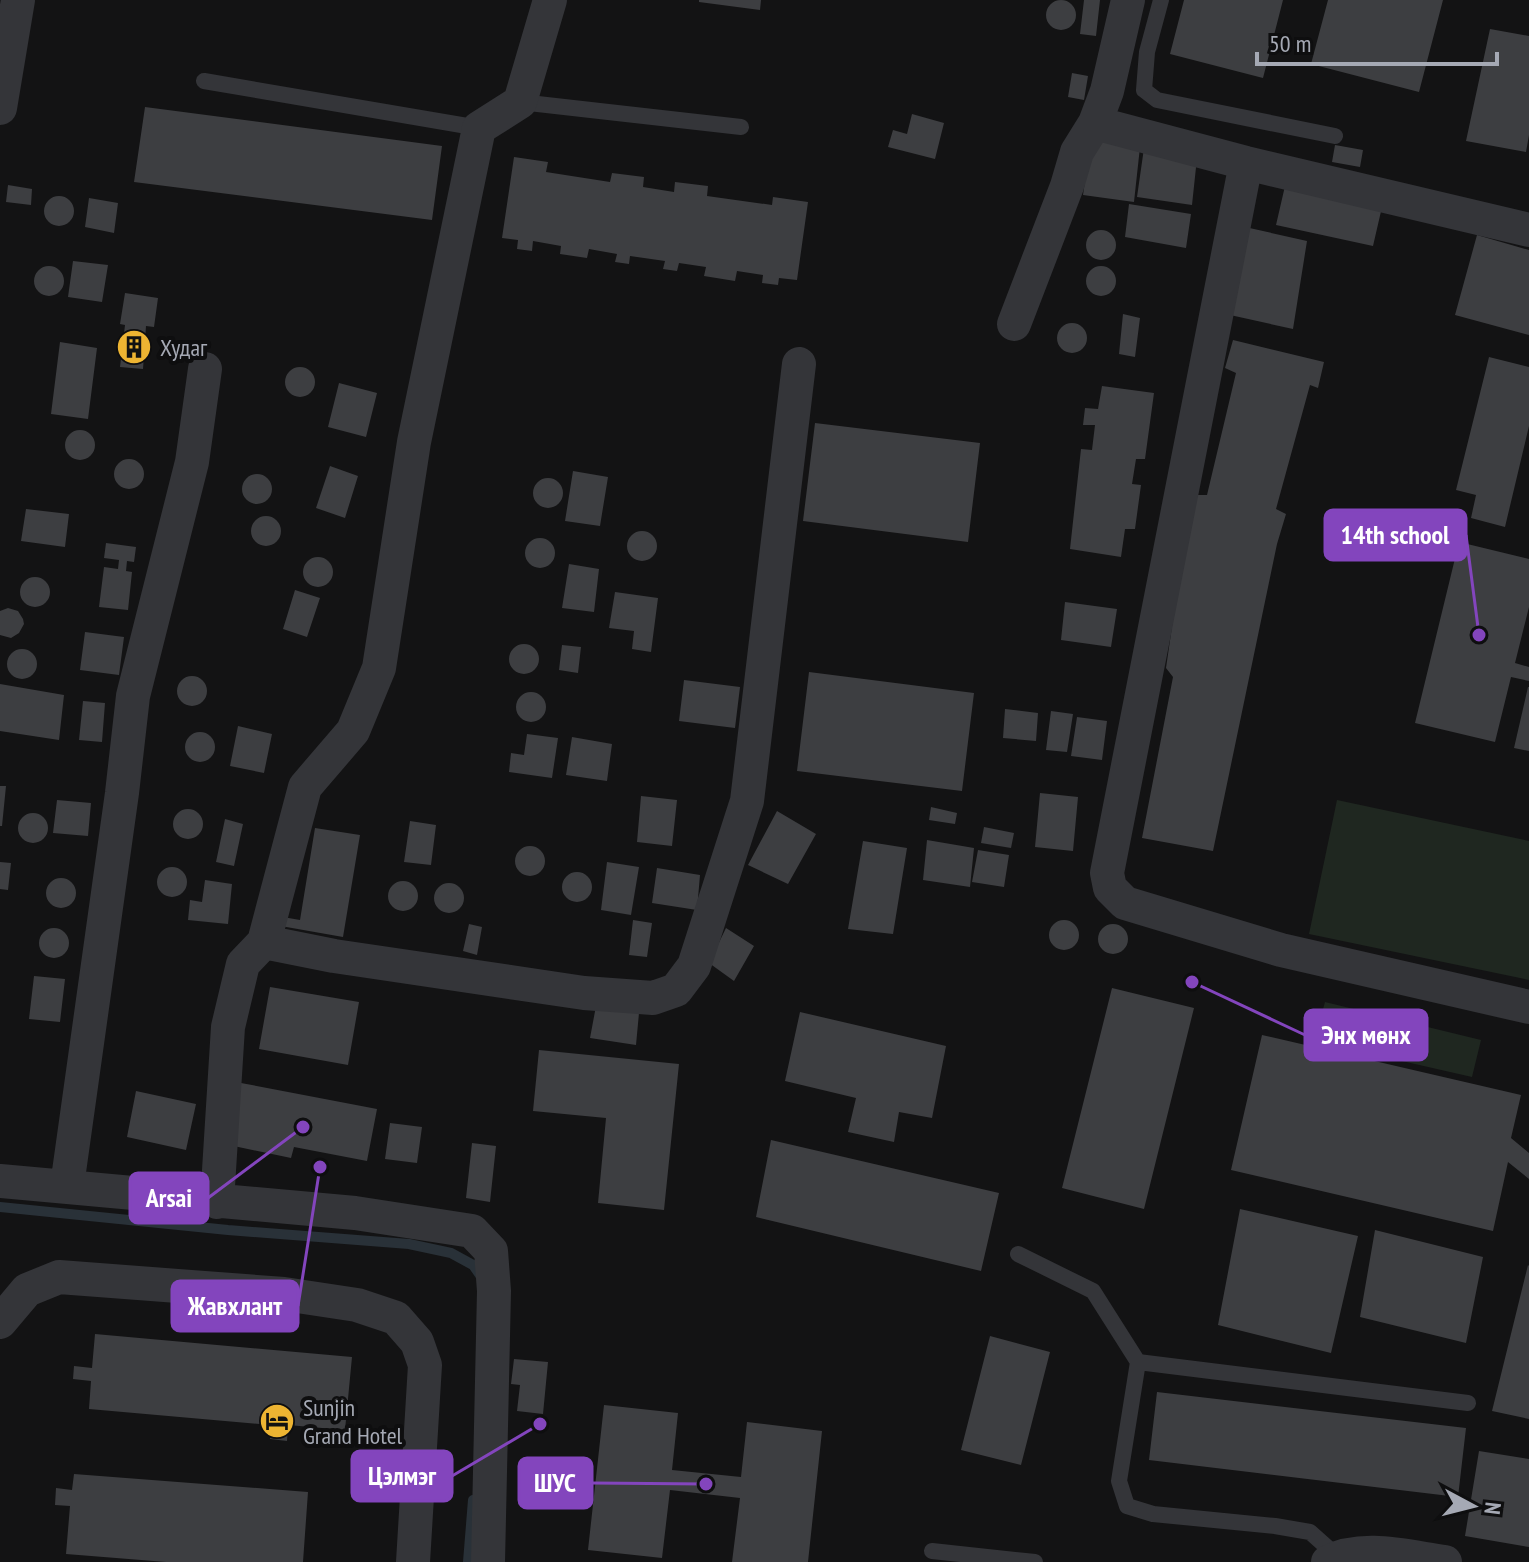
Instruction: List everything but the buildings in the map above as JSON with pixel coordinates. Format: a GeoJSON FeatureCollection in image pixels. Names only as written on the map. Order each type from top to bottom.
{"type":"FeatureCollection","features":[{"type":"Feature","properties":{"kind":"street"},"geometry":{"type":"LineString","coordinates":[[0,108],[18,0]]}},
{"type":"Feature","properties":{"kind":"street"},"geometry":{"type":"LineString","coordinates":[[217,1202],[228,1027],[243,964],[264,942],[305,787],[353,731],[379,668],[414,442],[479,128],[520,102],[550,0]]}},
{"type":"Feature","properties":{"kind":"street"},"geometry":{"type":"LineString","coordinates":[[1014,324],[1077,152],[1095,123],[1107,91],[1128,0]]}},
{"type":"Feature","properties":{"kind":"street"},"geometry":{"type":"LineString","coordinates":[[1095,123],[1246,163],[1529,230]]}},
{"type":"Feature","properties":{"kind":"street"},"geometry":{"type":"LineString","coordinates":[[1246,163],[1107,873],[1110,888],[1125,903],[1281,950],[1529,1007]]}},
{"type":"Feature","properties":{"kind":"street"},"geometry":{"type":"LineString","coordinates":[[264,942],[334,956],[584,993],[653,998],[676,990],[694,966],[747,801],[799,364]]}},
{"type":"Feature","properties":{"kind":"street"},"geometry":{"type":"LineString","coordinates":[[67,1186],[133,696],[192,462],[205,369]]}},
{"type":"Feature","properties":{"kind":"street"},"geometry":{"type":"LineString","coordinates":[[0,1181],[355,1213],[472,1231],[491,1251],[494,1291],[488,1562]]}},
{"type":"Feature","properties":{"kind":"street"},"geometry":{"type":"LineString","coordinates":[[0,1322],[27,1290],[59,1277],[284,1294],[357,1305],[396,1318],[417,1342],[425,1365],[413,1562]]}},
{"type":"Feature","properties":{"kind":"street"},"geometry":{"type":"LineString","coordinates":[[1333,1559],[1376,1553],[1445,1562]]}},
{"type":"Feature","properties":{"kind":"lane"},"geometry":{"type":"LineString","coordinates":[[1161,0],[1147,52],[1144,90],[1157,100],[1335,136]]}},
{"type":"Feature","properties":{"kind":"lane"},"geometry":{"type":"LineString","coordinates":[[204,81],[479,128]]}},
{"type":"Feature","properties":{"kind":"lane"},"geometry":{"type":"LineString","coordinates":[[520,102],[741,127]]}},
{"type":"Feature","properties":{"kind":"lane"},"geometry":{"type":"LineString","coordinates":[[1018,1254],[1093,1291],[1138,1362],[1119,1481],[1127,1506],[1153,1514],[1310,1532],[1333,1559]]}},
{"type":"Feature","properties":{"kind":"lane"},"geometry":{"type":"LineString","coordinates":[[1138,1362],[1468,1403]]}},
{"type":"Feature","properties":{"kind":"lane"},"geometry":{"type":"LineString","coordinates":[[932,1551],[1035,1562]]}},
{"type":"Feature","properties":{"kind":"shaded area"},"geometry":{"type":"Polygon","coordinates":[[[1337,800],[1529,841],[1529,980],[1309,934],[1337,800]]]}},
{"type":"Feature","properties":{"kind":"shaded area"},"geometry":{"type":"Polygon","coordinates":[[[1325,1002],[1481,1040],[1472,1077],[1314,1041],[1325,1002]]]}},
{"type":"Feature","properties":{"kind":"waterway"},"geometry":{"type":"LineString","coordinates":[[0,1207],[409,1244],[451,1253],[473,1265],[482,1278]]}},
{"type":"Feature","properties":{"kind":"waterway"},"geometry":{"type":"LineString","coordinates":[[468,1562],[473,1500]]}},
{"type":"Feature","properties":{"kind":"place","name":"Худаг"},"geometry":{"type":"Point","coordinates":[134,347]}},
{"type":"Feature","properties":{"kind":"place","name":"14th school"},"geometry":{"type":"Point","coordinates":[1479,635]}},
{"type":"Feature","properties":{"kind":"place","name":"Энх мөнх"},"geometry":{"type":"Point","coordinates":[1192,982]}},
{"type":"Feature","properties":{"kind":"place","name":"Arsai"},"geometry":{"type":"Point","coordinates":[303,1127]}},
{"type":"Feature","properties":{"kind":"place","name":"Жавхлант"},"geometry":{"type":"Point","coordinates":[320,1167]}},
{"type":"Feature","properties":{"kind":"place","name":"Sunjin Grand Hotel"},"geometry":{"type":"Point","coordinates":[277,1421]}},
{"type":"Feature","properties":{"kind":"place","name":"Цэлмэг"},"geometry":{"type":"Point","coordinates":[540,1424]}},
{"type":"Feature","properties":{"kind":"place","name":"ШУС"},"geometry":{"type":"Point","coordinates":[706,1484]}}]}
